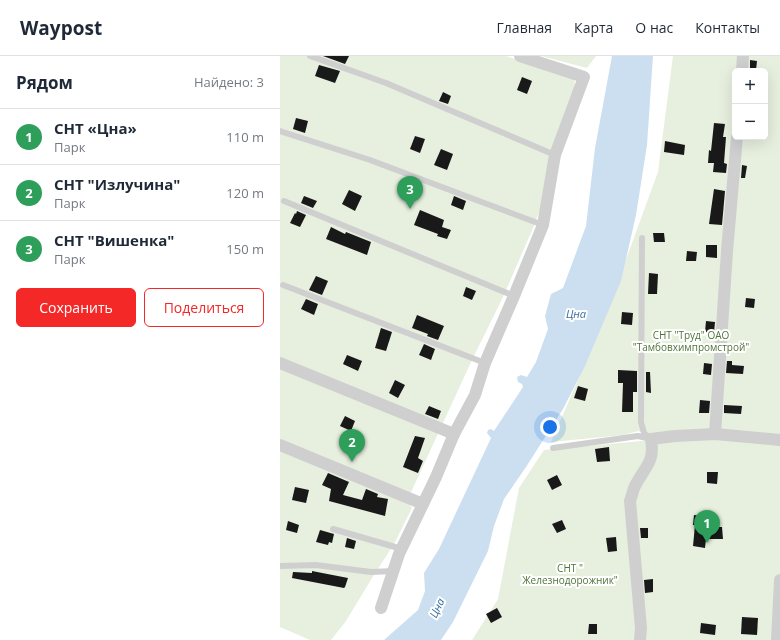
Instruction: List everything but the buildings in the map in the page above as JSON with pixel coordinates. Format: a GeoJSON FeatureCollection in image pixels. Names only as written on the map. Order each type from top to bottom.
{"type":"FeatureCollection","features":[{"type":"Feature","properties":{"kind":"street"},"geometry":{"type":"LineString","coordinates":[[381,608],[402,549],[424,504],[454,434],[475,395],[485,363],[543,225],[555,155],[584,77],[520,56]]}},
{"type":"Feature","properties":{"kind":"street"},"geometry":{"type":"LineString","coordinates":[[742,68],[743,56]]}},
{"type":"Feature","properties":{"kind":"street"},"geometry":{"type":"LineString","coordinates":[[715,434],[736,140]]}},
{"type":"Feature","properties":{"kind":"street"},"geometry":{"type":"LineString","coordinates":[[280,363],[454,434]]}},
{"type":"Feature","properties":{"kind":"street"},"geometry":{"type":"LineString","coordinates":[[640,640],[630,501],[635,486],[648,467],[653,451],[651,439],[715,434],[780,440]]}},
{"type":"Feature","properties":{"kind":"street"},"geometry":{"type":"LineString","coordinates":[[280,445],[424,504]]}},
{"type":"Feature","properties":{"kind":"street"},"geometry":{"type":"LineString","coordinates":[[776,640],[780,580]]}},
{"type":"Feature","properties":{"kind":"lane"},"geometry":{"type":"LineString","coordinates":[[310,56],[386,83],[555,155]]}},
{"type":"Feature","properties":{"kind":"lane"},"geometry":{"type":"LineString","coordinates":[[280,131],[370,160],[543,225]]}},
{"type":"Feature","properties":{"kind":"lane"},"geometry":{"type":"LineString","coordinates":[[284,201],[514,296]]}},
{"type":"Feature","properties":{"kind":"lane"},"geometry":{"type":"LineString","coordinates":[[642,238],[641,422],[644,433],[651,439]]}},
{"type":"Feature","properties":{"kind":"lane"},"geometry":{"type":"LineString","coordinates":[[283,285],[485,363]]}},
{"type":"Feature","properties":{"kind":"lane"},"geometry":{"type":"LineString","coordinates":[[553,448],[638,436],[651,439]]}},
{"type":"Feature","properties":{"kind":"lane"},"geometry":{"type":"LineString","coordinates":[[333,529],[402,549]]}},
{"type":"Feature","properties":{"kind":"lane"},"geometry":{"type":"LineString","coordinates":[[280,566],[316,565],[371,572],[394,571]]}},
{"type":"Feature","properties":{"kind":"green space"},"geometry":{"type":"Polygon","coordinates":[[[280,56],[506,56],[567,76],[574,79],[575,85],[548,189],[533,228],[503,297],[471,362],[407,501],[412,508],[394,544],[346,621],[331,640],[310,640],[280,627],[280,56]]]}},
{"type":"Feature","properties":{"kind":"green space"},"geometry":{"type":"Polygon","coordinates":[[[541,56],[596,56],[587,68],[541,56]]]}},
{"type":"Feature","properties":{"kind":"green space","name":"СНТ \"Труд\" ОАО \"Тамбовхимпромстрой\""},"geometry":{"type":"Polygon","coordinates":[[[673,56],[780,56],[780,434],[647,434],[638,431],[624,435],[551,442],[602,325],[658,172],[673,56]]]}},
{"type":"Feature","properties":{"kind":"green space","name":"СНТ \" Железнодорожник\""},"geometry":{"type":"Polygon","coordinates":[[[663,439],[780,441],[780,640],[472,640],[498,599],[519,488],[544,450],[663,439]]]}},
{"type":"Feature","properties":{"kind":"water","name":"Цна"},"geometry":{"type":"Polygon","coordinates":[[[612,56],[653,56],[647,145],[636,215],[621,281],[585,366],[563,409],[504,499],[494,526],[488,551],[453,622],[441,640],[384,640],[418,610],[425,591],[424,573],[439,549],[491,438],[487,433],[488,430],[491,429],[494,431],[523,387],[522,384],[518,382],[517,377],[521,375],[527,377],[536,362],[548,329],[545,316],[551,294],[563,288],[586,226],[595,148],[612,56]]]}},
{"type":"Feature","properties":{"kind":"place","name":"СНТ \"Вишенка\""},"geometry":{"type":"Point","coordinates":[410,209]}},
{"type":"Feature","properties":{"kind":"place","name":"СНТ \"Излучина\""},"geometry":{"type":"Point","coordinates":[352,462]}},
{"type":"Feature","properties":{"kind":"place","name":"СНТ «Цна»"},"geometry":{"type":"Point","coordinates":[707,543]}}]}
